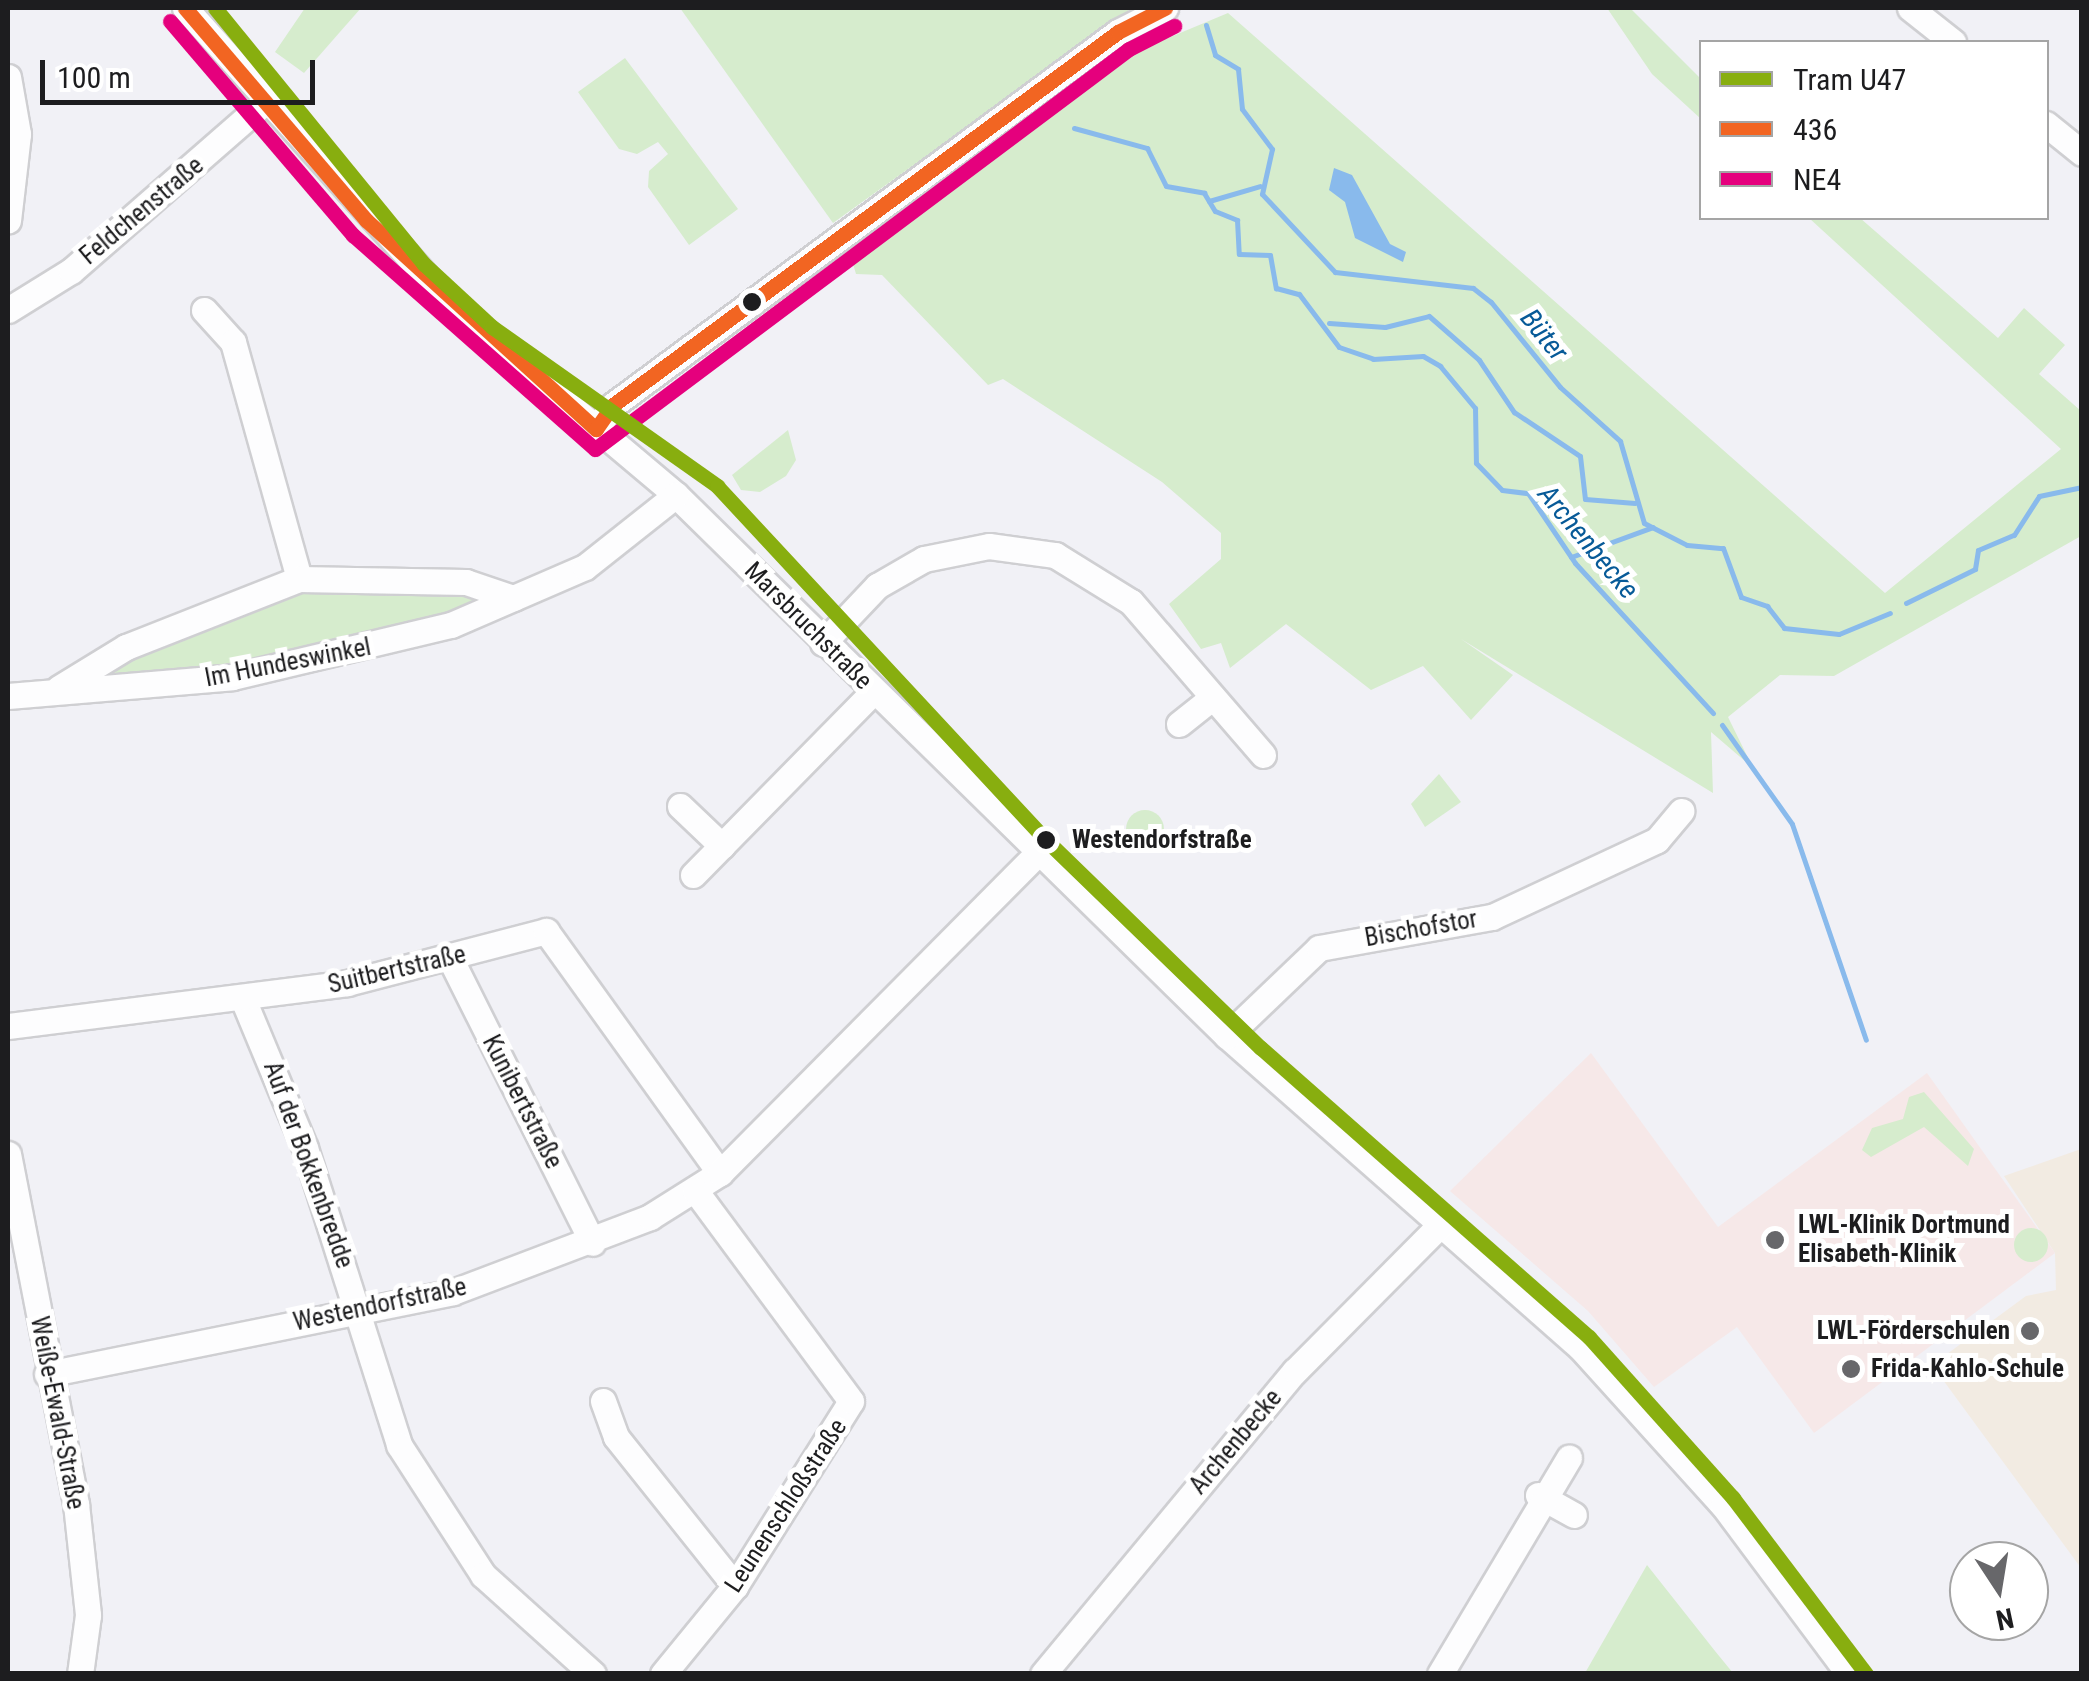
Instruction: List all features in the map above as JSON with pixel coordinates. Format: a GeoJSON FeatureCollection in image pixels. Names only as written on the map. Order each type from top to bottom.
{"type":"FeatureCollection","features":[{"type":"Feature","properties":{"kind":"street","name":"Marsbruchstraße"},"geometry":{"type":"LineString","coordinates":[[185,8],[454,308],[676,495],[1227,1036],[1442,1223],[1633,1402],[1849,1674]]}},
{"type":"Feature","properties":{"kind":"street"},"geometry":{"type":"LineString","coordinates":[[596,428],[613,404],[1118,32],[1165,8]]}},
{"type":"Feature","properties":{"kind":"street"},"geometry":{"type":"LineString","coordinates":[[1910,8],[1950,40]]}},
{"type":"Feature","properties":{"kind":"street"},"geometry":{"type":"LineString","coordinates":[[8,77],[18,134],[8,220]]}},
{"type":"Feature","properties":{"kind":"street","name":"Feldchenstraße"},"geometry":{"type":"LineString","coordinates":[[8,310],[71,271],[267,100]]}},
{"type":"Feature","properties":{"kind":"street"},"geometry":{"type":"LineString","coordinates":[[2049,126],[2082,153]]}},
{"type":"Feature","properties":{"kind":"street"},"geometry":{"type":"LineString","coordinates":[[204,310],[233,342],[299,579]]}},
{"type":"Feature","properties":{"kind":"street","name":"Im Hundeswinkel"},"geometry":{"type":"LineString","coordinates":[[8,696],[292,666],[514,598],[584,567],[676,495]]}},
{"type":"Feature","properties":{"kind":"street"},"geometry":{"type":"LineString","coordinates":[[823,643],[900,570],[962,550],[1024,548],[1080,566],[1131,602],[1263,755]]}},
{"type":"Feature","properties":{"kind":"street","name":"Im Hundeswinkel"},"geometry":{"type":"LineString","coordinates":[[55,690],[126,647],[299,579],[466,582],[514,598]]}},
{"type":"Feature","properties":{"kind":"street"},"geometry":{"type":"LineString","coordinates":[[693,876],[874,691]]}},
{"type":"Feature","properties":{"kind":"street"},"geometry":{"type":"LineString","coordinates":[[1179,724],[1213,697]]}},
{"type":"Feature","properties":{"kind":"street"},"geometry":{"type":"LineString","coordinates":[[680,806],[722,846]]}},
{"type":"Feature","properties":{"kind":"street","name":"Bischofstor"},"geometry":{"type":"LineString","coordinates":[[1227,1036],[1319,948],[1492,916],[1657,840],[1681,811]]}},
{"type":"Feature","properties":{"kind":"street","name":"Westendorfstraße"},"geometry":{"type":"LineString","coordinates":[[47,1374],[507,1277],[592,1242],[695,1190],[720,1174],[1038,853]]}},
{"type":"Feature","properties":{"kind":"street","name":"Suitbertstraße"},"geometry":{"type":"LineString","coordinates":[[8,1026],[243,999],[452,962],[546,931],[720,1174]]}},
{"type":"Feature","properties":{"kind":"street","name":"Kunibertstraße"},"geometry":{"type":"LineString","coordinates":[[452,962],[592,1242]]}},
{"type":"Feature","properties":{"kind":"street","name":"Auf der Bokkenbredde"},"geometry":{"type":"LineString","coordinates":[[243,999],[360,1308],[399,1445],[451,1536],[592,1674]]}},
{"type":"Feature","properties":{"kind":"street","name":"Weiße-Ewald-Straße"},"geometry":{"type":"LineString","coordinates":[[8,1154],[86,1580],[80,1674]]}},
{"type":"Feature","properties":{"kind":"street","name":"Leunenschloßstraße"},"geometry":{"type":"LineString","coordinates":[[663,1674],[735,1586],[851,1402],[695,1190]]}},
{"type":"Feature","properties":{"kind":"street","name":"Archenbecke"},"geometry":{"type":"LineString","coordinates":[[1043,1674],[1295,1371],[1442,1223]]}},
{"type":"Feature","properties":{"kind":"street"},"geometry":{"type":"LineString","coordinates":[[602,1401],[616,1437],[735,1586]]}},
{"type":"Feature","properties":{"kind":"street"},"geometry":{"type":"LineString","coordinates":[[1440,1674],[1538,1495],[1568,1458]]}},
{"type":"Feature","properties":{"kind":"street"},"geometry":{"type":"LineString","coordinates":[[1538,1495],[1574,1515]]}},
{"type":"Feature","properties":{"kind":"shaded area","name":"LWL-Klinik Dortmund Elisabeth-Klinik"},"geometry":{"type":"Polygon","coordinates":[[[1591,1053],[1718,1227],[1927,1073],[2055,1253],[1814,1433],[1737,1327],[1654,1387],[1588,1311],[1450,1191],[1591,1053]]]}},
{"type":"Feature","properties":{"kind":"shaded area","name":"LWL-Förderschulen"},"geometry":{"type":"Polygon","coordinates":[[[2081,1149],[2081,1568],[1932,1365],[2026,1296],[2056,1290],[2055,1253],[2004,1176],[2081,1149]]]}},
{"type":"Feature","properties":{"kind":"green space"},"geometry":{"type":"Polygon","coordinates":[[[305,8],[361,8],[304,73],[275,52],[305,8]]]}},
{"type":"Feature","properties":{"kind":"green space"},"geometry":{"type":"Polygon","coordinates":[[[680,8],[1132,8],[833,223],[680,8]]]}},
{"type":"Feature","properties":{"kind":"green space"},"geometry":{"type":"Polygon","coordinates":[[[1607,8],[1630,8],[1699,77],[1699,117],[1652,74],[1607,8]]]}},
{"type":"Feature","properties":{"kind":"green space"},"geometry":{"type":"Polygon","coordinates":[[[1228,13],[1885,593],[2061,449],[1811,220],[1862,220],[1998,338],[2024,308],[2065,345],[2039,374],[2081,411],[2081,536],[1834,676],[1780,675],[1728,717],[1753,768],[1711,732],[1713,793],[1461,639],[1513,675],[1471,720],[1423,666],[1371,690],[1286,624],[1230,668],[1221,643],[1201,649],[1169,604],[1221,559],[1221,533],[1162,482],[1003,379],[988,385],[882,275],[856,274],[849,250],[1125,56],[1228,13]]]}},
{"type":"Feature","properties":{"kind":"green space"},"geometry":{"type":"Polygon","coordinates":[[[625,58],[738,209],[689,245],[648,187],[649,171],[668,154],[658,142],[637,154],[619,149],[578,92],[625,58]]]}},
{"type":"Feature","properties":{"kind":"green space"},"geometry":{"type":"Polygon","coordinates":[[[788,430],[796,460],[786,476],[760,492],[741,490],[732,475],[788,430]]]}},
{"type":"Feature","properties":{"kind":"green space"},"geometry":{"type":"Polygon","coordinates":[[[304,586],[468,590],[484,604],[276,661],[110,678],[119,662],[304,586]]]}},
{"type":"Feature","properties":{"kind":"green space"},"geometry":{"type":"Polygon","coordinates":[[[1439,774],[1461,802],[1425,827],[1411,804],[1439,774]]]}},
{"type":"Feature","properties":{"kind":"green space"},"geometry":{"type":"Polygon","coordinates":[[[1145,810],[1159,815],[1164,829],[1159,843],[1145,848],[1131,843],[1126,829],[1131,815],[1145,810]]]}},
{"type":"Feature","properties":{"kind":"green space"},"geometry":{"type":"Polygon","coordinates":[[[1924,1092],[1974,1149],[1968,1166],[1924,1127],[1871,1157],[1862,1150],[1872,1128],[1903,1119],[1909,1097],[1924,1092]]]}},
{"type":"Feature","properties":{"kind":"green space"},"geometry":{"type":"Polygon","coordinates":[[[2031,1228],[2043,1233],[2048,1245],[2043,1257],[2031,1262],[2019,1257],[2014,1245],[2019,1233],[2031,1228]]]}},
{"type":"Feature","properties":{"kind":"green space"},"geometry":{"type":"Polygon","coordinates":[[[1647,1565],[1715,1651],[1733,1673],[1585,1673],[1647,1565]]]}},
{"type":"Feature","properties":{"kind":"water"},"geometry":{"type":"Polygon","coordinates":[[[1334,168],[1352,175],[1390,244],[1406,252],[1403,262],[1355,238],[1345,202],[1329,190],[1334,168]]]}},
{"type":"Feature","properties":{"kind":"waterway","name":"Büter"},"geometry":{"type":"LineString","coordinates":[[1206,25],[1215,55],[1238,69],[1242,109],[1272,149],[1262,194],[1335,272],[1473,288],[1491,302],[1560,387],[1620,441],[1644,523],[1687,545],[1723,548],[1741,597],[1767,606],[1784,628],[1839,634],[1890,613]]}},
{"type":"Feature","properties":{"kind":"waterway","name":"Archenbecke"},"geometry":{"type":"LineString","coordinates":[[1074,128],[1147,148],[1166,186],[1204,193],[1215,211],[1237,220],[1239,254],[1270,255],[1276,288],[1299,294],[1339,347],[1373,359],[1423,356],[1440,366],[1475,408],[1476,463],[1502,490],[1528,493],[1575,563],[1713,713]]}},
{"type":"Feature","properties":{"kind":"waterway"},"geometry":{"type":"LineString","coordinates":[[1209,201],[1260,186]]}},
{"type":"Feature","properties":{"kind":"waterway"},"geometry":{"type":"LineString","coordinates":[[1329,323],[1385,327],[1429,316],[1479,360],[1514,412],[1580,456],[1585,499],[1635,503]]}},
{"type":"Feature","properties":{"kind":"waterway","name":"Büter"},"geometry":{"type":"LineString","coordinates":[[1906,603],[1975,569],[1978,550],[2014,535],[2039,496],[2082,487]]}},
{"type":"Feature","properties":{"kind":"waterway"},"geometry":{"type":"LineString","coordinates":[[1571,557],[1653,527]]}},
{"type":"Feature","properties":{"kind":"waterway","name":"Archenbecke"},"geometry":{"type":"LineString","coordinates":[[1722,725],[1792,824],[1866,1040]]}},
{"type":"Feature","properties":{"kind":"tram line","name":"U47"},"geometry":{"type":"LineString","coordinates":[[215,8],[424,264],[492,327],[717,486],[1046,840],[1261,1048],[1589,1337],[1733,1498],[1866,1674]]}},
{"type":"Feature","properties":{"kind":"transit line","name":"436"},"geometry":{"type":"LineString","coordinates":[[185,8],[366,220],[596,429]]}},
{"type":"Feature","properties":{"kind":"transit line","name":"436"},"geometry":{"type":"LineString","coordinates":[[596,429],[613,405],[1118,32],[1165,8]]}},
{"type":"Feature","properties":{"kind":"transit line","name":"NE4"},"geometry":{"type":"LineString","coordinates":[[170,21],[353,235],[595,449],[1129,49],[1174,26]]}},
{"type":"Feature","properties":{"kind":"place","name":"Westendorfstraße"},"geometry":{"type":"Point","coordinates":[1046,840]}},
{"type":"Feature","properties":{"kind":"place","name":"LWL-Klinik Dortmund Elisabeth-Klinik"},"geometry":{"type":"Point","coordinates":[1775,1240]}},
{"type":"Feature","properties":{"kind":"place","name":"LWL-Förderschulen"},"geometry":{"type":"Point","coordinates":[2030,1331]}},
{"type":"Feature","properties":{"kind":"place","name":"Frida-Kahlo-Schule"},"geometry":{"type":"Point","coordinates":[1851,1369]}}]}
